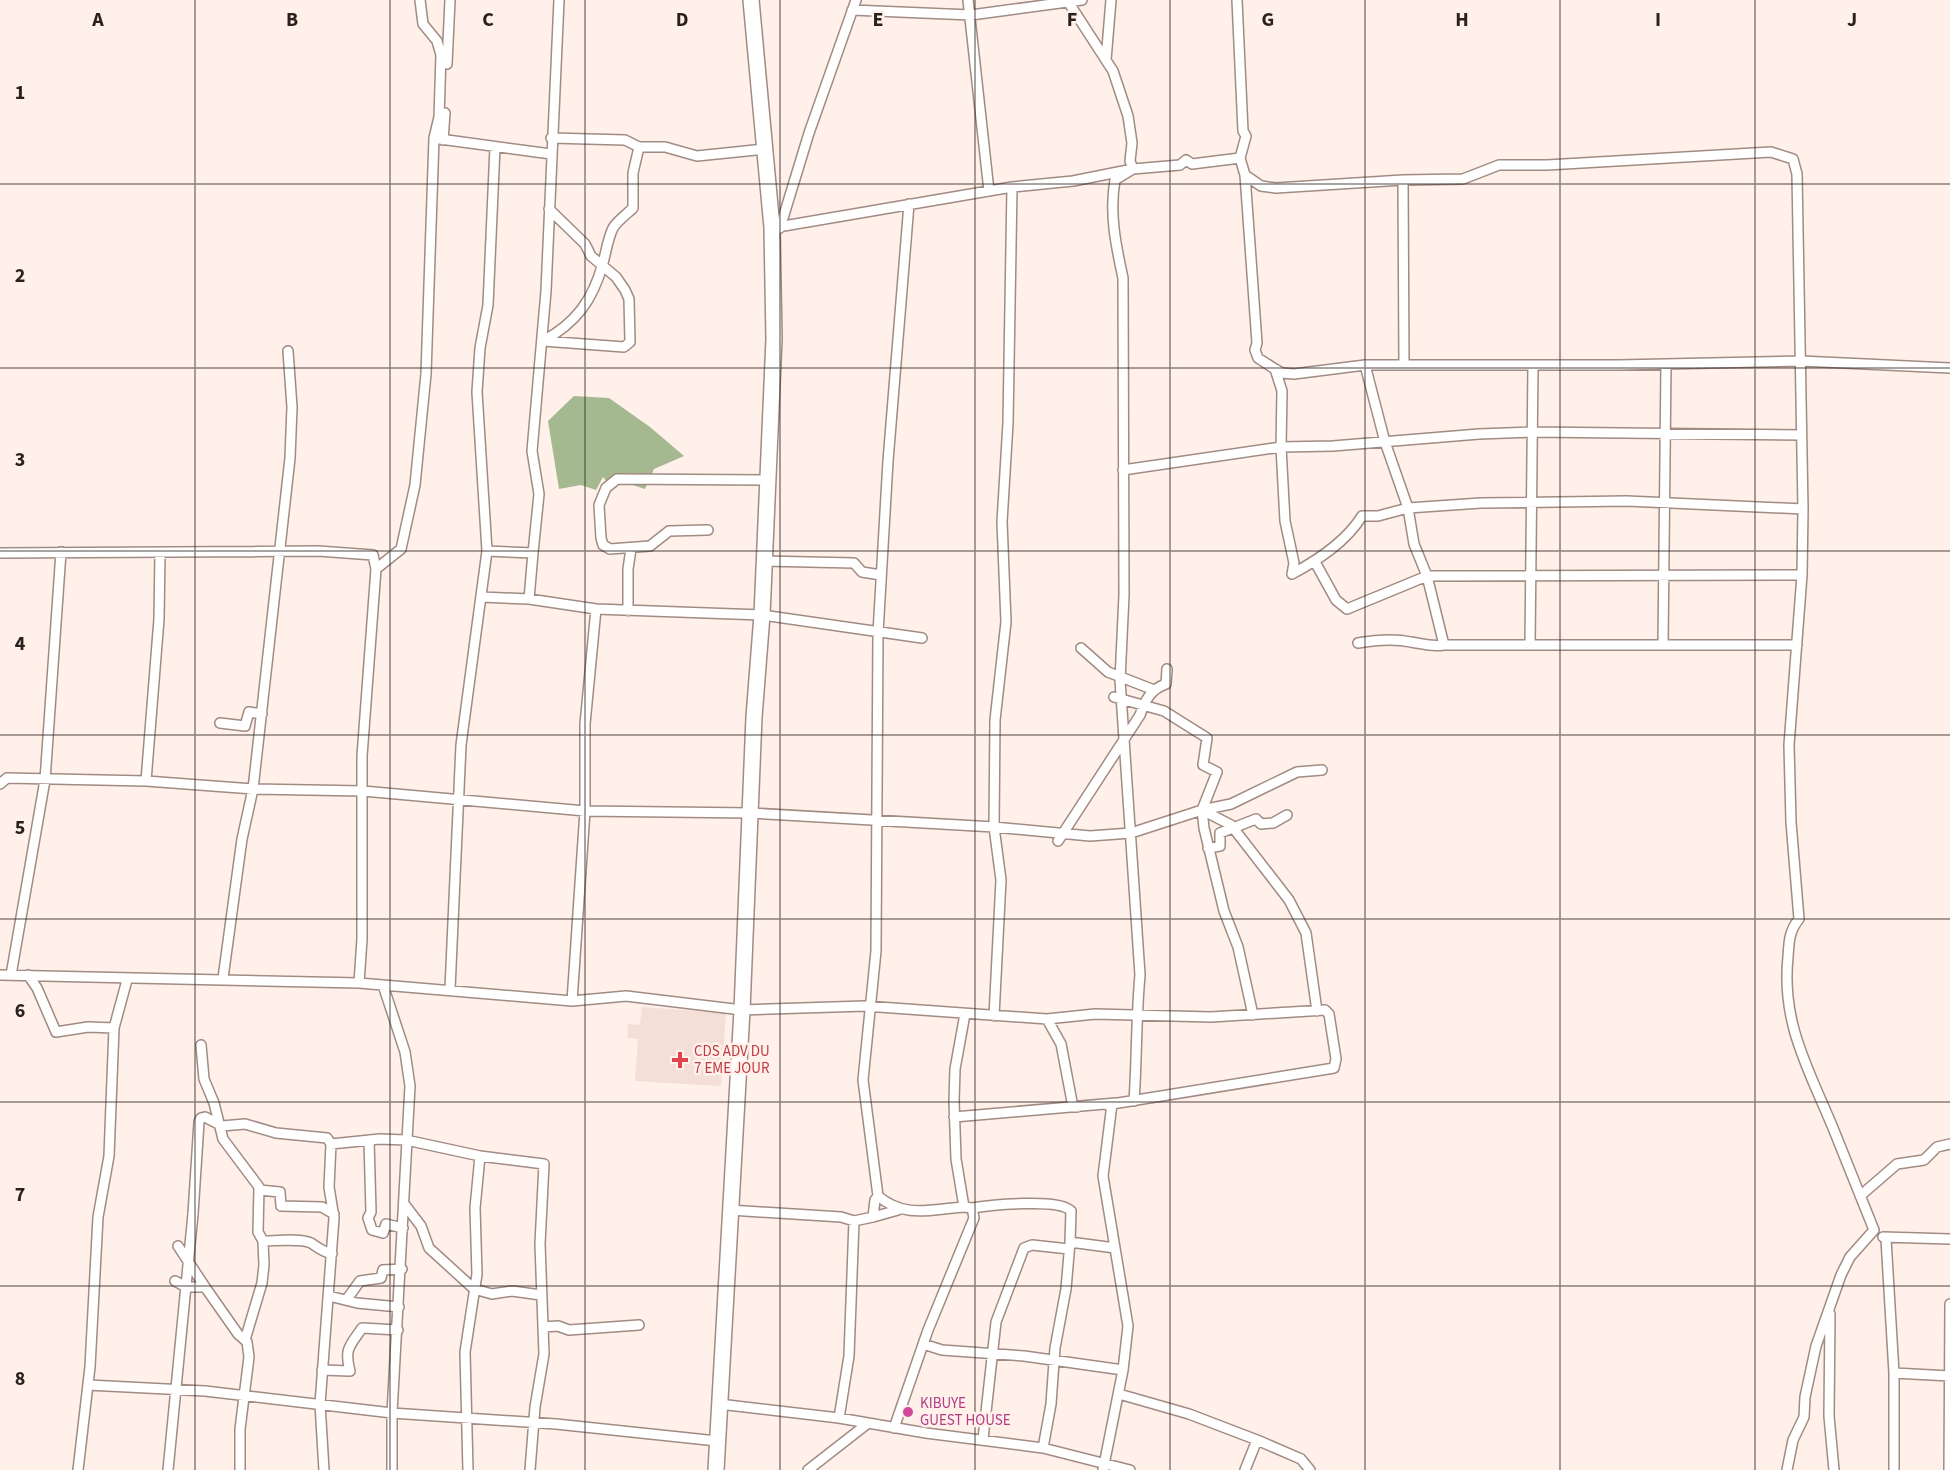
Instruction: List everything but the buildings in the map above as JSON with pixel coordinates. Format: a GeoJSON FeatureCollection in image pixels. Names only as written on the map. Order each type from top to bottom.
{"type":"FeatureCollection","features":[{"type":"Feature","properties":{"kind":"highway"},"geometry":{"type":"LineString","coordinates":[[716,1470],[742,1010],[754,717],[762,615],[766,480],[774,339],[776,228],[765,149],[751,0]]}},
{"type":"Feature","properties":{"kind":"street"},"geometry":{"type":"LineString","coordinates":[[376,569],[401,549],[415,485],[426,374],[439,139],[441,55],[437,40],[423,24],[420,0]]}},
{"type":"Feature","properties":{"kind":"street"},"geometry":{"type":"LineString","coordinates":[[439,139],[450,0]]}},
{"type":"Feature","properties":{"kind":"street"},"geometry":{"type":"LineString","coordinates":[[529,599],[538,494],[532,451],[543,341],[559,0]]}},
{"type":"Feature","properties":{"kind":"street"},"geometry":{"type":"LineString","coordinates":[[776,228],[856,0]]}},
{"type":"Feature","properties":{"kind":"street"},"geometry":{"type":"LineString","coordinates":[[968,0],[989,191]]}},
{"type":"Feature","properties":{"kind":"street"},"geometry":{"type":"LineString","coordinates":[[852,10],[971,15],[1082,0]]}},
{"type":"Feature","properties":{"kind":"street"},"geometry":{"type":"LineString","coordinates":[[1106,60],[1111,0]]}},
{"type":"Feature","properties":{"kind":"street"},"geometry":{"type":"LineString","coordinates":[[1237,0],[1243,131],[1246,136],[1240,158],[1245,175],[1257,343],[1255,350],[1258,358],[1282,373],[1404,365],[1801,361],[1950,368]]}},
{"type":"Feature","properties":{"kind":"street"},"geometry":{"type":"LineString","coordinates":[[1068,1],[1088,36],[1113,71],[1128,116],[1132,143],[1130,161],[1133,169]]}},
{"type":"Feature","properties":{"kind":"street"},"geometry":{"type":"LineString","coordinates":[[551,138],[625,140],[639,147],[665,147],[697,156],[765,149]]}},
{"type":"Feature","properties":{"kind":"street"},"geometry":{"type":"LineString","coordinates":[[439,139],[551,154]]}},
{"type":"Feature","properties":{"kind":"street"},"geometry":{"type":"LineString","coordinates":[[450,989],[461,745],[487,551],[477,392],[480,348],[488,305],[495,147]]}},
{"type":"Feature","properties":{"kind":"street"},"geometry":{"type":"LineString","coordinates":[[543,341],[566,327],[588,303],[614,226],[633,208],[633,173],[639,147]]}},
{"type":"Feature","properties":{"kind":"street"},"geometry":{"type":"LineString","coordinates":[[1245,175],[1261,186],[1276,188],[1403,180],[1464,179],[1499,165],[1547,165],[1771,152],[1793,159],[1797,174],[1803,509],[1802,575],[1789,745],[1791,822],[1799,919],[1791,930],[1786,973],[1788,997],[1793,1031],[1804,1065],[1874,1230],[1886,1239],[1914,1236],[1950,1239]]}},
{"type":"Feature","properties":{"kind":"street"},"geometry":{"type":"LineString","coordinates":[[776,228],[829,216],[1012,187],[1073,181],[1133,169],[1180,165],[1186,160],[1192,164],[1240,158]]}},
{"type":"Feature","properties":{"kind":"street"},"geometry":{"type":"LineString","coordinates":[[1133,169],[1115,180],[1112,195],[1115,243],[1123,278],[1124,595],[1118,698],[1124,740],[1140,975],[1136,1015],[1134,1101]]}},
{"type":"Feature","properties":{"kind":"street"},"geometry":{"type":"LineString","coordinates":[[1403,180],[1404,365]]}},
{"type":"Feature","properties":{"kind":"street"},"geometry":{"type":"LineString","coordinates":[[994,1016],[1001,880],[994,827],[995,720],[1006,622],[1002,522],[1008,423],[1012,187]]}},
{"type":"Feature","properties":{"kind":"street"},"geometry":{"type":"LineString","coordinates":[[873,1217],[875,1200],[878,1196],[863,1080],[876,951],[878,633],[909,204]]}},
{"type":"Feature","properties":{"kind":"street"},"geometry":{"type":"LineString","coordinates":[[543,341],[624,347],[630,342],[629,299],[616,277],[591,256],[585,244],[549,209]]}},
{"type":"Feature","properties":{"kind":"street"},"geometry":{"type":"LineString","coordinates":[[223,978],[242,839],[253,789],[290,458],[292,407],[288,351]]}},
{"type":"Feature","properties":{"kind":"street"},"geometry":{"type":"LineString","coordinates":[[1663,645],[1666,364]]}},
{"type":"Feature","properties":{"kind":"street"},"geometry":{"type":"LineString","coordinates":[[1530,644],[1533,365]]}},
{"type":"Feature","properties":{"kind":"street"},"geometry":{"type":"LineString","coordinates":[[1365,366],[1385,442],[1408,508],[1414,544],[1427,576],[1444,645]]}},
{"type":"Feature","properties":{"kind":"street"},"geometry":{"type":"LineString","coordinates":[[1275,369],[1282,391],[1281,447],[1285,522],[1294,563],[1292,574],[1315,561],[1353,529],[1362,516],[1378,516],[1408,508],[1530,503],[1665,503],[1803,509]]}},
{"type":"Feature","properties":{"kind":"street"},"geometry":{"type":"LineString","coordinates":[[1123,470],[1281,447],[1533,432],[1801,435]]}},
{"type":"Feature","properties":{"kind":"street"},"geometry":{"type":"LineString","coordinates":[[708,530],[669,531],[650,546],[610,549],[603,545],[601,538],[598,505],[612,481],[617,479],[766,480]]}},
{"type":"Feature","properties":{"kind":"street"},"geometry":{"type":"LineString","coordinates":[[628,611],[628,569],[631,549]]}},
{"type":"Feature","properties":{"kind":"street"},"geometry":{"type":"LineString","coordinates":[[0,552],[280,551],[373,555],[376,569],[362,756],[359,983]]}},
{"type":"Feature","properties":{"kind":"street"},"geometry":{"type":"LineString","coordinates":[[487,551],[533,553]]}},
{"type":"Feature","properties":{"kind":"street"},"geometry":{"type":"LineString","coordinates":[[11,975],[45,780],[60,552]]}},
{"type":"Feature","properties":{"kind":"street"},"geometry":{"type":"LineString","coordinates":[[146,782],[156,663],[160,553]]}},
{"type":"Feature","properties":{"kind":"street"},"geometry":{"type":"LineString","coordinates":[[763,561],[854,563],[862,572],[881,574]]}},
{"type":"Feature","properties":{"kind":"street"},"geometry":{"type":"LineString","coordinates":[[1315,561],[1336,600],[1347,609],[1427,576],[1802,575]]}},
{"type":"Feature","properties":{"kind":"street"},"geometry":{"type":"LineString","coordinates":[[481,597],[529,599],[596,609],[762,615],[922,638]]}},
{"type":"Feature","properties":{"kind":"street"},"geometry":{"type":"LineString","coordinates":[[572,1001],[585,811],[585,724],[596,609]]}},
{"type":"Feature","properties":{"kind":"street"},"geometry":{"type":"LineString","coordinates":[[1358,643],[1379,639],[1412,642],[1428,647],[1530,644],[1797,645]]}},
{"type":"Feature","properties":{"kind":"street"},"geometry":{"type":"LineString","coordinates":[[1081,648],[1108,672],[1154,690]]}},
{"type":"Feature","properties":{"kind":"street"},"geometry":{"type":"LineString","coordinates":[[1061,837],[1140,715],[1143,705],[1154,690],[1166,684],[1167,669]]}},
{"type":"Feature","properties":{"kind":"street"},"geometry":{"type":"LineString","coordinates":[[1118,698],[1164,711],[1207,738],[1203,765],[1217,772],[1202,810],[1208,848],[1224,911],[1238,947],[1253,1015]]}},
{"type":"Feature","properties":{"kind":"street"},"geometry":{"type":"LineString","coordinates":[[220,723],[245,726],[249,712],[262,714]]}},
{"type":"Feature","properties":{"kind":"street"},"geometry":{"type":"LineString","coordinates":[[0,784],[7,778],[146,782],[253,789],[363,790],[585,811],[751,813],[994,827],[1061,837],[1131,834],[1202,810],[1231,804],[1297,772],[1322,770]]}},
{"type":"Feature","properties":{"kind":"street"},"geometry":{"type":"LineString","coordinates":[[1202,810],[1233,827],[1289,900],[1306,933],[1317,1011]]}},
{"type":"Feature","properties":{"kind":"street"},"geometry":{"type":"LineString","coordinates":[[1208,848],[1220,846],[1220,833],[1233,827],[1256,819],[1261,824],[1273,823],[1287,815]]}},
{"type":"Feature","properties":{"kind":"street"},"geometry":{"type":"LineString","coordinates":[[0,975],[127,980],[223,978],[359,983],[572,1001],[626,996],[742,1010],[872,1007],[1047,1019],[1095,1014],[1211,1017],[1325,1010],[1329,1014],[1336,1059],[1334,1068],[1112,1104],[954,1117]]}},
{"type":"Feature","properties":{"kind":"street"},"geometry":{"type":"LineString","coordinates":[[28,975],[37,987],[56,1032],[88,1027],[114,1028]]}},
{"type":"Feature","properties":{"kind":"street"},"geometry":{"type":"LineString","coordinates":[[78,1470],[98,1268],[98,1217],[109,1156],[112,1120],[114,1028],[127,980]]}},
{"type":"Feature","properties":{"kind":"street"},"geometry":{"type":"LineString","coordinates":[[383,985],[405,1052],[410,1086],[402,1269],[392,1413],[392,1470]]}},
{"type":"Feature","properties":{"kind":"street"},"geometry":{"type":"LineString","coordinates":[[894,1428],[923,1344],[973,1224],[956,1159],[954,1117],[955,1070],[964,1014]]}},
{"type":"Feature","properties":{"kind":"street"},"geometry":{"type":"LineString","coordinates":[[1047,1019],[1061,1044],[1073,1107]]}},
{"type":"Feature","properties":{"kind":"street"},"geometry":{"type":"LineString","coordinates":[[201,1045],[204,1079],[223,1139],[260,1190],[258,1232],[263,1241],[262,1283],[244,1340]]}},
{"type":"Feature","properties":{"kind":"street"},"geometry":{"type":"LineString","coordinates":[[1073,1107],[1134,1101]]}},
{"type":"Feature","properties":{"kind":"street"},"geometry":{"type":"LineString","coordinates":[[1104,1467],[1119,1394],[1128,1326],[1103,1176],[1112,1104]]}},
{"type":"Feature","properties":{"kind":"street"},"geometry":{"type":"LineString","coordinates":[[168,1470],[169,1441],[177,1391],[199,1122],[205,1117],[220,1125],[245,1124],[276,1132],[327,1138],[331,1144],[329,1188],[334,1214],[320,1404],[324,1470]]}},
{"type":"Feature","properties":{"kind":"street"},"geometry":{"type":"LineString","coordinates":[[369,1140],[371,1212],[368,1218],[372,1230],[383,1233],[387,1224],[403,1228]]}},
{"type":"Feature","properties":{"kind":"street"},"geometry":{"type":"LineString","coordinates":[[331,1144],[369,1140],[406,1140],[480,1156],[544,1164],[540,1244],[544,1354],[530,1470]]}},
{"type":"Feature","properties":{"kind":"street"},"geometry":{"type":"LineString","coordinates":[[1860,1196],[1897,1164],[1924,1160],[1937,1147],[1950,1144]]}},
{"type":"Feature","properties":{"kind":"street"},"geometry":{"type":"LineString","coordinates":[[468,1470],[465,1352],[477,1274],[475,1208],[480,1156]]}},
{"type":"Feature","properties":{"kind":"street"},"geometry":{"type":"LineString","coordinates":[[260,1190],[280,1192],[281,1206],[322,1207],[334,1214]]}},
{"type":"Feature","properties":{"kind":"street"},"geometry":{"type":"LineString","coordinates":[[878,1196],[898,1210]]}},
{"type":"Feature","properties":{"kind":"street"},"geometry":{"type":"LineString","coordinates":[[730,1210],[841,1216],[854,1221],[898,1210],[1038,1204],[1068,1207],[1072,1213],[1070,1246],[1051,1404],[1043,1448]]}},
{"type":"Feature","properties":{"kind":"street"},"geometry":{"type":"LineString","coordinates":[[405,1205],[421,1226],[429,1248],[474,1289],[492,1294],[512,1291],[541,1295]]}},
{"type":"Feature","properties":{"kind":"street"},"geometry":{"type":"LineString","coordinates":[[839,1418],[849,1356],[854,1221]]}},
{"type":"Feature","properties":{"kind":"street"},"geometry":{"type":"LineString","coordinates":[[1786,1470],[1793,1440],[1804,1417],[1805,1397],[1816,1346],[1850,1257],[1874,1230]]}},
{"type":"Feature","properties":{"kind":"street"},"geometry":{"type":"LineString","coordinates":[[1886,1239],[1894,1373],[1893,1470]]}},
{"type":"Feature","properties":{"kind":"street"},"geometry":{"type":"LineString","coordinates":[[263,1241],[297,1240],[312,1244],[317,1250],[332,1254]]}},
{"type":"Feature","properties":{"kind":"street"},"geometry":{"type":"LineString","coordinates":[[983,1439],[996,1322],[1024,1248],[1032,1245],[1115,1248]]}},
{"type":"Feature","properties":{"kind":"street"},"geometry":{"type":"LineString","coordinates":[[178,1246],[188,1265],[244,1340],[249,1357],[243,1396],[240,1470]]}},
{"type":"Feature","properties":{"kind":"street"},"geometry":{"type":"LineString","coordinates":[[347,1299],[360,1281],[381,1278],[383,1270],[402,1269]]}},
{"type":"Feature","properties":{"kind":"street"},"geometry":{"type":"LineString","coordinates":[[175,1281],[186,1287],[205,1287]]}},
{"type":"Feature","properties":{"kind":"street"},"geometry":{"type":"LineString","coordinates":[[329,1296],[357,1303],[399,1307]]}},
{"type":"Feature","properties":{"kind":"street"},"geometry":{"type":"LineString","coordinates":[[1949,1470],[1950,1304]]}},
{"type":"Feature","properties":{"kind":"street"},"geometry":{"type":"LineString","coordinates":[[1831,1307],[1829,1416],[1834,1470]]}},
{"type":"Feature","properties":{"kind":"street"},"geometry":{"type":"LineString","coordinates":[[543,1327],[558,1326],[569,1330],[639,1325]]}},
{"type":"Feature","properties":{"kind":"street"},"geometry":{"type":"LineString","coordinates":[[322,1370],[350,1371],[346,1356],[350,1345],[362,1328],[398,1330]]}},
{"type":"Feature","properties":{"kind":"street"},"geometry":{"type":"LineString","coordinates":[[923,1344],[942,1350],[1123,1370]]}},
{"type":"Feature","properties":{"kind":"street"},"geometry":{"type":"LineString","coordinates":[[1894,1373],[1949,1376]]}},
{"type":"Feature","properties":{"kind":"street"},"geometry":{"type":"LineString","coordinates":[[88,1384],[243,1396],[392,1413],[556,1424],[717,1441]]}},
{"type":"Feature","properties":{"kind":"street"},"geometry":{"type":"LineString","coordinates":[[1119,1394],[1189,1414],[1257,1440],[1300,1459],[1310,1470]]}},
{"type":"Feature","properties":{"kind":"street"},"geometry":{"type":"LineString","coordinates":[[719,1404],[839,1418],[894,1428],[1043,1448],[1104,1467],[1130,1470]]}},
{"type":"Feature","properties":{"kind":"street"},"geometry":{"type":"LineString","coordinates":[[808,1470],[867,1424]]}},
{"type":"Feature","properties":{"kind":"street"},"geometry":{"type":"LineString","coordinates":[[1245,1470],[1257,1440]]}},
{"type":"Feature","properties":{"kind":"shaded area","name":"CDS ADV DU 7 EME JOUR"},"geometry":{"type":"Polygon","coordinates":[[[642,1007],[726,1013],[721,1086],[635,1081],[638,1039],[627,1038],[628,1024],[640,1025],[642,1007]]]}},
{"type":"Feature","properties":{"kind":"green space"},"geometry":{"type":"Polygon","coordinates":[[[574,396],[609,398],[650,427],[684,456],[654,469],[645,489],[623,482],[611,487],[603,477],[596,490],[581,485],[559,489],[548,421],[574,396]]]}},
{"type":"Feature","properties":{"kind":"place","name":"CDS ADV DU 7 EME JOUR"},"geometry":{"type":"Point","coordinates":[680,1060]}},
{"type":"Feature","properties":{"kind":"place","name":"KIBUYE GUEST HOUSE"},"geometry":{"type":"Point","coordinates":[908,1412]}}]}
